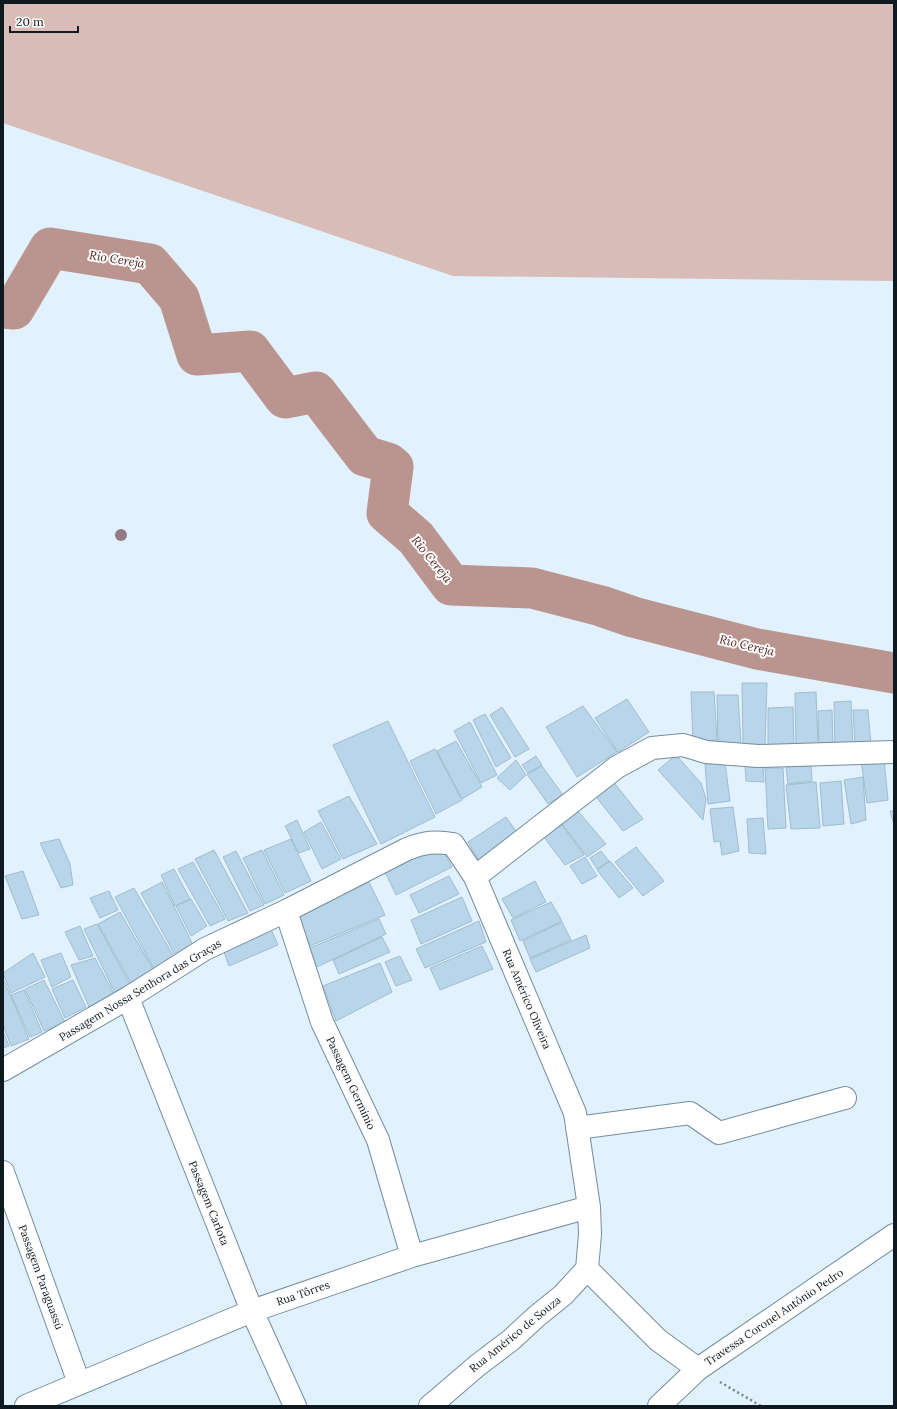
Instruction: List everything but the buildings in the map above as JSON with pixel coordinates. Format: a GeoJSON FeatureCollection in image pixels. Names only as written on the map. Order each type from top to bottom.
{"type":"FeatureCollection","features":[{"type":"Feature","properties":{"kind":"street"},"geometry":{"type":"LineString","coordinates":[[475,877],[616,768],[652,748],[683,745],[706,752],[758,756],[894,752]]}},
{"type":"Feature","properties":{"kind":"street","name":"Rua Américo Oliveira"},"geometry":{"type":"LineString","coordinates":[[407,849],[421,843],[440,842],[453,844],[475,877],[575,1113],[589,1207]]}},
{"type":"Feature","properties":{"kind":"street","name":"Passagem Nossa Senhora das Graças"},"geometry":{"type":"LineString","coordinates":[[3,1070],[128,998],[205,949],[286,911],[407,849]]}},
{"type":"Feature","properties":{"kind":"street","name":"Passagem Germínio"},"geometry":{"type":"LineString","coordinates":[[286,911],[322,1022],[378,1140],[412,1256]]}},
{"type":"Feature","properties":{"kind":"street","name":"Passagem Carlota"},"geometry":{"type":"LineString","coordinates":[[128,998],[252,1311],[295,1406]]}},
{"type":"Feature","properties":{"kind":"street"},"geometry":{"type":"LineString","coordinates":[[577,1128],[690,1113],[718,1133],[845,1098]]}},
{"type":"Feature","properties":{"kind":"street","name":"Passagem Paraguassú"},"geometry":{"type":"LineString","coordinates":[[3,1172],[79,1383]]}},
{"type":"Feature","properties":{"kind":"street"},"geometry":{"type":"LineString","coordinates":[[589,1207],[590,1234],[587,1269],[658,1340],[698,1369]]}},
{"type":"Feature","properties":{"kind":"street","name":"Rua Tôrres"},"geometry":{"type":"LineString","coordinates":[[29,1406],[79,1383],[252,1311],[412,1256],[589,1207]]}},
{"type":"Feature","properties":{"kind":"street","name":"Travessa Coronel Antônio Pedro"},"geometry":{"type":"LineString","coordinates":[[659,1406],[698,1369],[894,1235]]}},
{"type":"Feature","properties":{"kind":"street","name":"Rua Américo de Souza"},"geometry":{"type":"LineString","coordinates":[[430,1406],[563,1295],[587,1269]]}},
{"type":"Feature","properties":{"kind":"path"},"geometry":{"type":"LineString","coordinates":[[698,1369],[761,1406]]}},
{"type":"Feature","properties":{"kind":"shaded area"},"geometry":{"type":"Polygon","coordinates":[[[3,3],[894,3],[894,281],[453,276],[3,123],[3,3]]]}},
{"type":"Feature","properties":{"kind":"waterway","name":"Rio Cereja"},"geometry":{"type":"LineString","coordinates":[[3,308],[14,309],[50,248],[150,264],[179,298],[197,355],[250,351],[285,398],[316,392],[365,456],[388,463],[393,467],[387,513],[416,538],[451,585],[532,588],[601,606],[633,617],[757,649],[894,673]]}}]}
